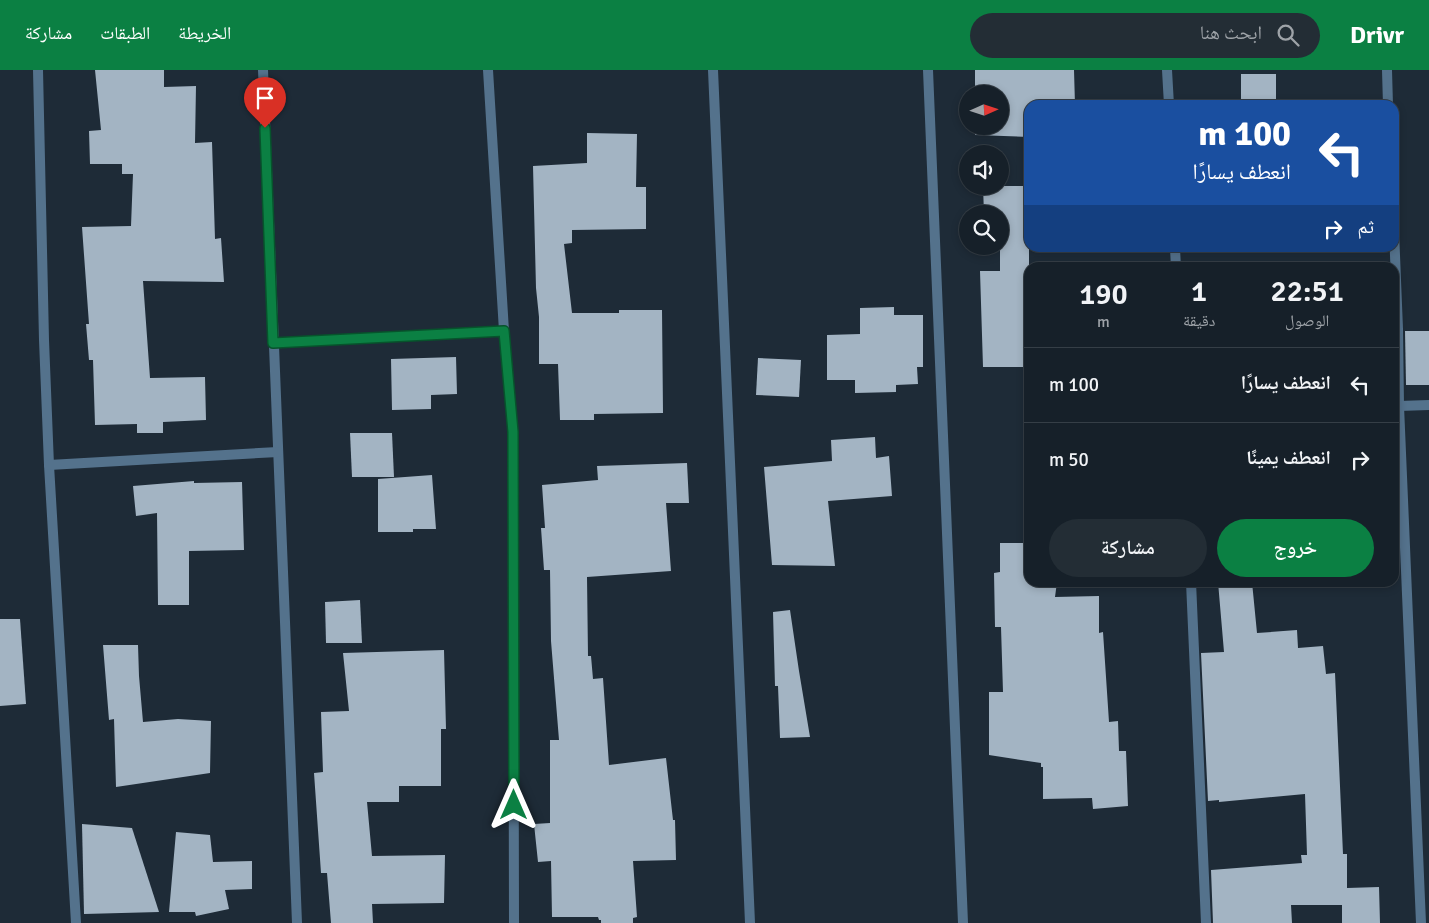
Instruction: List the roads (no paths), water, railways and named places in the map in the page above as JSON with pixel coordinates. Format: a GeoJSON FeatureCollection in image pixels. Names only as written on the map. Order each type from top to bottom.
{"type":"FeatureCollection","features":[{"type":"Feature","properties":{"kind":"street"},"geometry":{"type":"LineString","coordinates":[[38,70],[44,340],[49,465],[76,923]]}},
{"type":"Feature","properties":{"kind":"street"},"geometry":{"type":"LineString","coordinates":[[263,70],[297,923]]}},
{"type":"Feature","properties":{"kind":"street"},"geometry":{"type":"LineString","coordinates":[[488,70],[504,331],[513,432],[514,923]]}},
{"type":"Feature","properties":{"kind":"street"},"geometry":{"type":"LineString","coordinates":[[713,70],[750,923]]}},
{"type":"Feature","properties":{"kind":"street"},"geometry":{"type":"LineString","coordinates":[[928,70],[963,923]]}},
{"type":"Feature","properties":{"kind":"street"},"geometry":{"type":"LineString","coordinates":[[1167,70],[1169,100]]}},
{"type":"Feature","properties":{"kind":"street"},"geometry":{"type":"LineString","coordinates":[[1387,70],[1388,100]]}},
{"type":"Feature","properties":{"kind":"street"},"geometry":{"type":"LineString","coordinates":[[273,343],[504,331]]}},
{"type":"Feature","properties":{"kind":"street"},"geometry":{"type":"LineString","coordinates":[[1421,923],[1399,406],[1429,405]]}},
{"type":"Feature","properties":{"kind":"street"},"geometry":{"type":"LineString","coordinates":[[49,465],[278,452]]}},
{"type":"Feature","properties":{"kind":"street"},"geometry":{"type":"LineString","coordinates":[[1191,587],[1206,923]]}}]}
